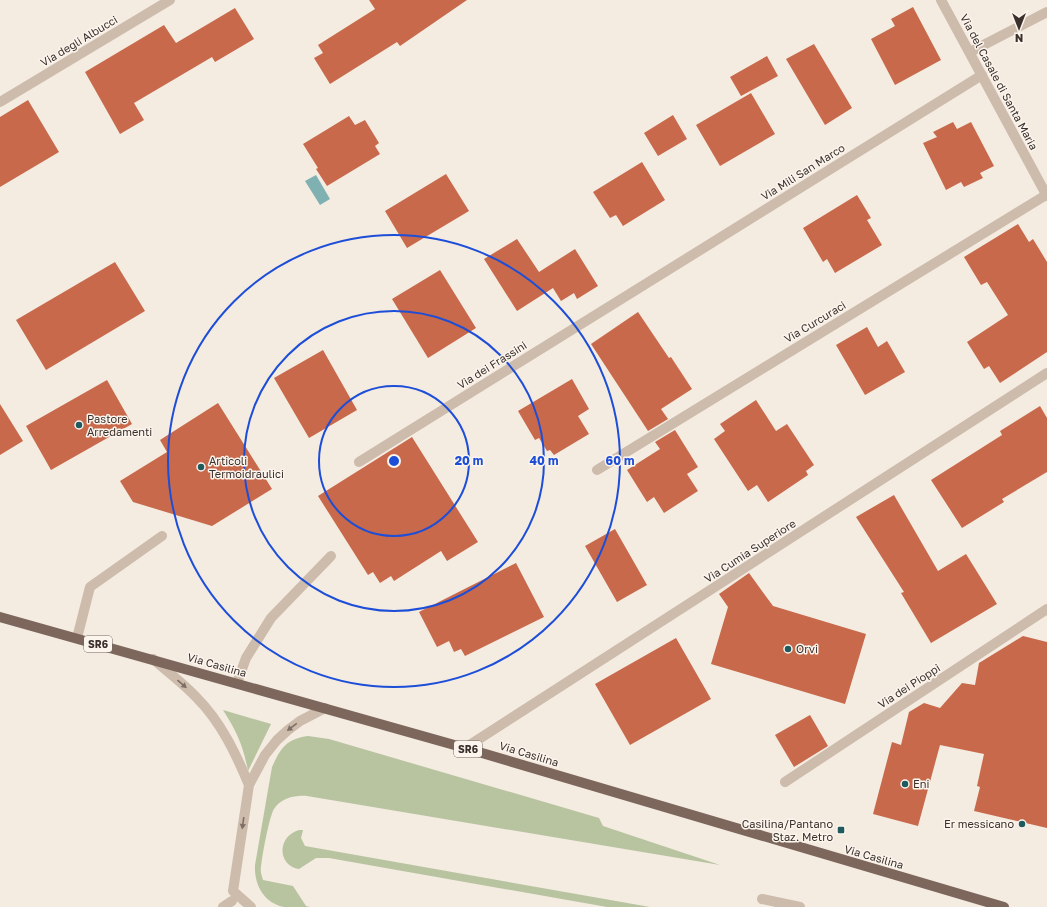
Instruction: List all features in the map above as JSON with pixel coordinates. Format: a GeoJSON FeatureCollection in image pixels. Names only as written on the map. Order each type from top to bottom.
{"type":"FeatureCollection","features":[{"type":"Feature","properties":{"kind":"main road","name":"Via Casilina"},"geometry":{"type":"LineString","coordinates":[[0,617],[465,748],[1004,907]]}},
{"type":"Feature","properties":{"kind":"street","name":"Via degli Albucci"},"geometry":{"type":"LineString","coordinates":[[0,102],[170,0]]}},
{"type":"Feature","properties":{"kind":"street","name":"Via del Casale di Santa Maria"},"geometry":{"type":"LineString","coordinates":[[941,0],[1047,196]]}},
{"type":"Feature","properties":{"kind":"street"},"geometry":{"type":"LineString","coordinates":[[970,52],[1047,12]]}},
{"type":"Feature","properties":{"kind":"street","name":"Via Mili San Marco"},"geometry":{"type":"LineString","coordinates":[[637,289],[982,75]]}},
{"type":"Feature","properties":{"kind":"street","name":"Via Curcuraci"},"geometry":{"type":"LineString","coordinates":[[597,470],[1047,196]]}},
{"type":"Feature","properties":{"kind":"street","name":"Via dei Frassini"},"geometry":{"type":"LineString","coordinates":[[359,462],[637,289]]}},
{"type":"Feature","properties":{"kind":"street","name":"Via Cumia Superiore"},"geometry":{"type":"LineString","coordinates":[[465,748],[1047,373]]}},
{"type":"Feature","properties":{"kind":"street"},"geometry":{"type":"LineString","coordinates":[[77,638],[90,587],[162,536]]}},
{"type":"Feature","properties":{"kind":"street"},"geometry":{"type":"LineString","coordinates":[[237,683],[246,658],[270,618],[331,556]]}},
{"type":"Feature","properties":{"kind":"street","name":"Via dei Pioppi"},"geometry":{"type":"LineString","coordinates":[[785,782],[1047,609]]}},
{"type":"Feature","properties":{"kind":"street"},"geometry":{"type":"LineString","coordinates":[[153,659],[188,689],[207,709],[234,751],[249,785]]}},
{"type":"Feature","properties":{"kind":"street"},"geometry":{"type":"LineString","coordinates":[[251,907],[233,891],[249,785],[265,755],[277,740],[300,721],[325,708]]}},
{"type":"Feature","properties":{"kind":"street"},"geometry":{"type":"LineString","coordinates":[[762,899],[800,907]]}},
{"type":"Feature","properties":{"kind":"street"},"geometry":{"type":"LineString","coordinates":[[222,907],[232,901]]}},
{"type":"Feature","properties":{"kind":"green space"},"geometry":{"type":"Polygon","coordinates":[[[223,710],[271,724],[248,771],[239,739],[223,710]]]}},
{"type":"Feature","properties":{"kind":"green space"},"geometry":{"type":"Polygon","coordinates":[[[308,736],[329,739],[599,818],[603,826],[720,865],[307,796],[298,796],[280,802],[272,813],[266,837],[261,872],[263,880],[293,886],[306,906],[310,907],[284,907],[277,905],[266,897],[258,886],[255,872],[272,767],[278,755],[289,742],[294,739],[308,736]]]}},
{"type":"Feature","properties":{"kind":"green space"},"geometry":{"type":"Polygon","coordinates":[[[299,830],[303,830],[301,838],[305,846],[650,907],[607,907],[329,858],[316,858],[299,869],[292,867],[287,863],[282,851],[286,839],[299,830]]]}},
{"type":"Feature","properties":{"kind":"water"},"geometry":{"type":"Polygon","coordinates":[[[316,175],[330,199],[320,205],[305,181],[316,175]]]}},
{"type":"Feature","properties":{"kind":"building"},"geometry":{"type":"Polygon","coordinates":[[[369,0],[467,0],[400,46],[397,42],[330,84],[314,58],[323,53],[318,45],[375,9],[369,0]]]}},
{"type":"Feature","properties":{"kind":"building"},"geometry":{"type":"Polygon","coordinates":[[[913,7],[941,60],[895,85],[871,39],[895,26],[891,19],[913,7]]]}},
{"type":"Feature","properties":{"kind":"building"},"geometry":{"type":"Polygon","coordinates":[[[235,8],[254,39],[215,62],[212,57],[134,103],[144,120],[120,134],[85,72],[164,25],[176,43],[235,8]]]}},
{"type":"Feature","properties":{"kind":"building"},"geometry":{"type":"Polygon","coordinates":[[[814,44],[852,108],[825,125],[786,59],[814,44]]]}},
{"type":"Feature","properties":{"kind":"building"},"geometry":{"type":"Polygon","coordinates":[[[767,56],[778,76],[741,96],[730,77],[767,56]]]}},
{"type":"Feature","properties":{"kind":"building"},"geometry":{"type":"Polygon","coordinates":[[[751,93],[775,134],[720,166],[696,125],[751,93]]]}},
{"type":"Feature","properties":{"kind":"building"},"geometry":{"type":"Polygon","coordinates":[[[28,100],[59,152],[0,187],[0,117],[28,100]]]}},
{"type":"Feature","properties":{"kind":"building"},"geometry":{"type":"Polygon","coordinates":[[[673,115],[687,139],[658,156],[644,133],[673,115]]]}},
{"type":"Feature","properties":{"kind":"building"},"geometry":{"type":"Polygon","coordinates":[[[349,116],[355,125],[365,120],[379,143],[375,146],[380,154],[327,186],[303,144],[349,116]]]}},
{"type":"Feature","properties":{"kind":"building"},"geometry":{"type":"Polygon","coordinates":[[[953,122],[957,129],[971,122],[994,166],[980,173],[983,178],[964,187],[961,182],[946,190],[923,143],[937,137],[933,132],[953,122]]]}},
{"type":"Feature","properties":{"kind":"building"},"geometry":{"type":"Polygon","coordinates":[[[642,162],[665,200],[623,226],[616,215],[610,218],[593,192],[642,162]]]}},
{"type":"Feature","properties":{"kind":"building"},"geometry":{"type":"Polygon","coordinates":[[[446,174],[469,211],[407,248],[385,211],[446,174]]]}},
{"type":"Feature","properties":{"kind":"building"},"geometry":{"type":"Polygon","coordinates":[[[857,195],[871,218],[867,220],[882,245],[835,273],[827,259],[823,262],[803,228],[857,195]]]}},
{"type":"Feature","properties":{"kind":"building"},"geometry":{"type":"Polygon","coordinates":[[[1018,224],[1029,242],[1033,239],[1047,262],[1047,352],[1000,383],[989,366],[984,369],[967,342],[1008,315],[987,282],[981,285],[964,257],[1018,224]]]}},
{"type":"Feature","properties":{"kind":"building"},"geometry":{"type":"Polygon","coordinates":[[[517,239],[539,272],[575,249],[598,286],[577,299],[574,293],[561,301],[553,288],[517,311],[484,259],[517,239]]]}},
{"type":"Feature","properties":{"kind":"building"},"geometry":{"type":"Polygon","coordinates":[[[115,262],[145,311],[46,370],[16,320],[115,262]]]}},
{"type":"Feature","properties":{"kind":"building"},"geometry":{"type":"Polygon","coordinates":[[[440,270],[476,328],[428,358],[392,299],[440,270]]]}},
{"type":"Feature","properties":{"kind":"building"},"geometry":{"type":"Polygon","coordinates":[[[638,312],[692,389],[661,409],[668,419],[648,431],[591,344],[638,312]]]}},
{"type":"Feature","properties":{"kind":"building"},"geometry":{"type":"Polygon","coordinates":[[[867,327],[878,347],[887,341],[905,372],[865,395],[836,345],[867,327]]]}},
{"type":"Feature","properties":{"kind":"building"},"geometry":{"type":"Polygon","coordinates":[[[323,350],[357,410],[309,438],[274,378],[323,350]]]}},
{"type":"Feature","properties":{"kind":"building"},"geometry":{"type":"Polygon","coordinates":[[[572,379],[589,409],[578,416],[589,434],[554,455],[550,450],[547,451],[539,438],[535,440],[518,411],[572,379]]]}},
{"type":"Feature","properties":{"kind":"building","name":"Pastore Arredamenti"},"geometry":{"type":"Polygon","coordinates":[[[107,380],[132,424],[51,470],[26,426],[107,380]]]}},
{"type":"Feature","properties":{"kind":"building"},"geometry":{"type":"Polygon","coordinates":[[[756,400],[776,431],[787,424],[814,465],[806,471],[808,475],[768,502],[757,485],[748,491],[714,439],[725,431],[720,424],[756,400]]]}},
{"type":"Feature","properties":{"kind":"building","name":"Articoli Termoidraulici"},"geometry":{"type":"Polygon","coordinates":[[[218,403],[272,489],[212,526],[133,502],[120,481],[167,452],[160,440],[218,403]]]}},
{"type":"Feature","properties":{"kind":"building"},"geometry":{"type":"Polygon","coordinates":[[[0,404],[23,441],[0,455],[0,404]]]}},
{"type":"Feature","properties":{"kind":"building"},"geometry":{"type":"Polygon","coordinates":[[[1040,406],[1047,418],[1047,472],[1002,499],[1004,502],[962,528],[931,480],[1002,435],[1000,431],[1040,406]]]}},
{"type":"Feature","properties":{"kind":"building"},"geometry":{"type":"Polygon","coordinates":[[[675,430],[698,467],[687,474],[698,491],[664,513],[654,497],[647,502],[627,470],[660,449],[655,442],[675,430]]]}},
{"type":"Feature","properties":{"kind":"building"},"geometry":{"type":"Polygon","coordinates":[[[412,437],[478,542],[447,561],[441,551],[394,581],[391,576],[380,583],[373,572],[368,575],[318,496],[412,437]]]}},
{"type":"Feature","properties":{"kind":"building"},"geometry":{"type":"Polygon","coordinates":[[[894,495],[938,571],[966,554],[997,604],[931,643],[901,593],[904,592],[856,517],[894,495]]]}},
{"type":"Feature","properties":{"kind":"building"},"geometry":{"type":"Polygon","coordinates":[[[615,529],[647,585],[617,602],[585,546],[615,529]]]}},
{"type":"Feature","properties":{"kind":"building"},"geometry":{"type":"Polygon","coordinates":[[[516,563],[544,617],[465,656],[461,649],[454,652],[449,641],[437,647],[419,612],[516,563]]]}},
{"type":"Feature","properties":{"kind":"building","name":"Orvi"},"geometry":{"type":"Polygon","coordinates":[[[749,573],[773,606],[866,634],[845,704],[711,664],[728,607],[719,594],[749,573]]]}},
{"type":"Feature","properties":{"kind":"building"},"geometry":{"type":"Polygon","coordinates":[[[1023,636],[1047,642],[1047,828],[974,811],[980,787],[977,786],[984,754],[940,745],[918,826],[873,814],[892,742],[901,745],[909,712],[924,703],[940,708],[962,683],[975,685],[979,663],[1023,636]]]}},
{"type":"Feature","properties":{"kind":"building"},"geometry":{"type":"Polygon","coordinates":[[[676,638],[711,699],[630,745],[595,684],[676,638]]]}},
{"type":"Feature","properties":{"kind":"building"},"geometry":{"type":"Polygon","coordinates":[[[810,715],[828,746],[794,767],[775,735],[810,715]]]}},
{"type":"Feature","properties":{"kind":"place","name":"Pastore Arredamenti"},"geometry":{"type":"Point","coordinates":[79,425]}},
{"type":"Feature","properties":{"kind":"place","name":"Articoli Termoidraulici"},"geometry":{"type":"Point","coordinates":[201,467]}},
{"type":"Feature","properties":{"kind":"place","name":"Orvi"},"geometry":{"type":"Point","coordinates":[788,649]}},
{"type":"Feature","properties":{"kind":"place","name":"Eni"},"geometry":{"type":"Point","coordinates":[905,784]}},
{"type":"Feature","properties":{"kind":"place","name":"Er messicano"},"geometry":{"type":"Point","coordinates":[1022,824]}},
{"type":"Feature","properties":{"kind":"place","name":"Casilina/Pantano Staz. Metro"},"geometry":{"type":"Point","coordinates":[841,830]}}]}
